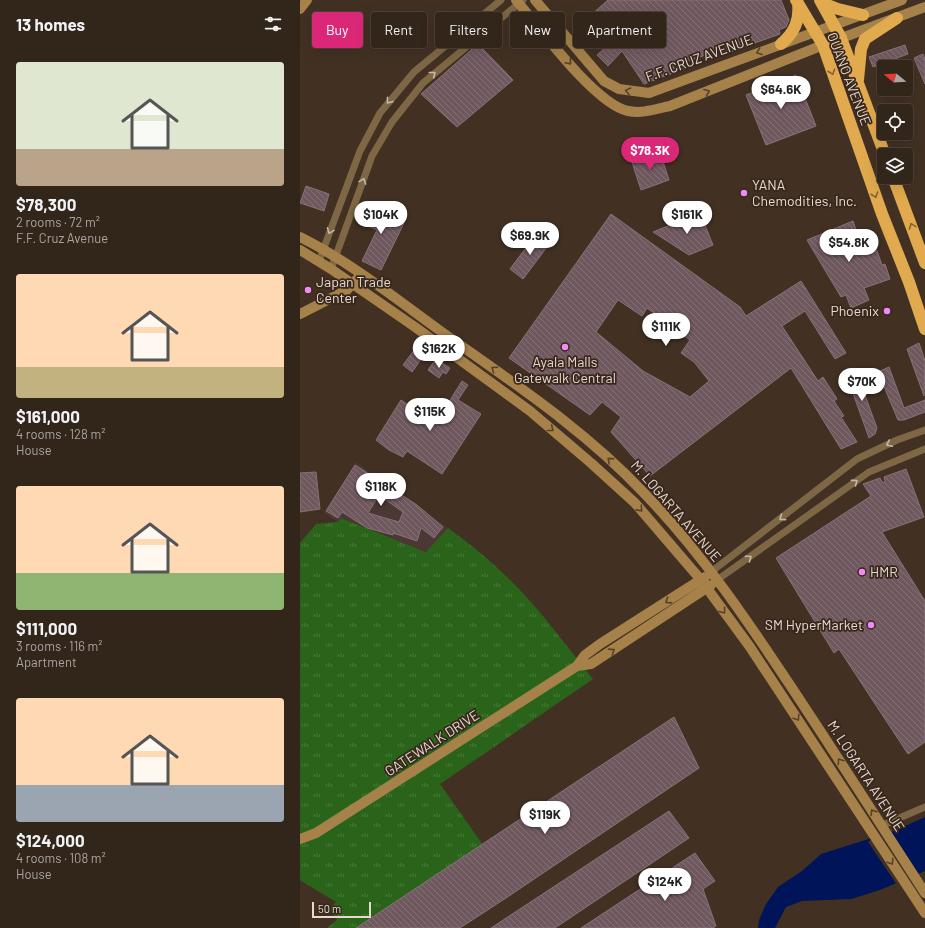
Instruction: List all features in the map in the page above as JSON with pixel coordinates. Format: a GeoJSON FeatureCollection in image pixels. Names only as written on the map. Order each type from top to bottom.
{"type":"FeatureCollection","features":[{"type":"Feature","properties":{"kind":"highway"},"geometry":{"type":"LineString","coordinates":[[781,44],[794,30],[799,12],[797,1]]}},
{"type":"Feature","properties":{"kind":"highway","name":"OUANO AVENUE"},"geometry":{"type":"LineString","coordinates":[[797,1],[823,45],[882,214],[909,282],[925,329]]}},
{"type":"Feature","properties":{"kind":"highway"},"geometry":{"type":"LineString","coordinates":[[821,2],[838,9],[864,15]]}},
{"type":"Feature","properties":{"kind":"highway","name":"OUANO AVENUE"},"geometry":{"type":"LineString","coordinates":[[821,2],[841,38],[882,148]]}},
{"type":"Feature","properties":{"kind":"highway"},"geometry":{"type":"LineString","coordinates":[[858,83],[862,43],[868,35],[897,18]]}},
{"type":"Feature","properties":{"kind":"highway"},"geometry":{"type":"LineString","coordinates":[[896,184],[925,263]]}},
{"type":"Feature","properties":{"kind":"main road"},"geometry":{"type":"LineString","coordinates":[[300,9],[307,0]]}},
{"type":"Feature","properties":{"kind":"main road","name":"F.F. CRUZ AVENUE"},"geometry":{"type":"LineString","coordinates":[[535,0],[604,80],[619,89],[649,93],[902,0]]}},
{"type":"Feature","properties":{"kind":"main road"},"geometry":{"type":"LineString","coordinates":[[519,1],[592,90],[609,103],[628,111],[646,112],[670,106],[841,38],[925,7]]}},
{"type":"Feature","properties":{"kind":"main road","name":"M. LOGARTA AVENUE"},"geometry":{"type":"LineString","coordinates":[[300,237],[360,274],[566,422],[646,494],[718,580],[764,647],[925,893]]}},
{"type":"Feature","properties":{"kind":"main road","name":"M. LOGARTA AVENUE"},"geometry":{"type":"LineString","coordinates":[[300,250],[353,284],[530,411],[618,486],[666,538],[707,588],[757,658],[925,913]]}},
{"type":"Feature","properties":{"kind":"main road"},"geometry":{"type":"LineString","coordinates":[[300,314],[347,290],[360,274]]}},
{"type":"Feature","properties":{"kind":"main road"},"geometry":{"type":"LineString","coordinates":[[618,486],[628,477]]}},
{"type":"Feature","properties":{"kind":"main road","name":"GATEWALK DRIVE"},"geometry":{"type":"LineString","coordinates":[[577,666],[584,655],[711,572]]}},
{"type":"Feature","properties":{"kind":"main road","name":"GATEWALK DRIVE"},"geometry":{"type":"LineString","coordinates":[[300,839],[316,834],[577,666],[591,664],[718,580]]}},
{"type":"Feature","properties":{"kind":"street"},"geometry":{"type":"LineString","coordinates":[[319,261],[360,151],[380,113],[414,72],[502,0]]}},
{"type":"Feature","properties":{"kind":"street"},"geometry":{"type":"LineString","coordinates":[[331,269],[372,156],[378,143],[405,103],[423,82],[519,1]]}},
{"type":"Feature","properties":{"kind":"street"},"geometry":{"type":"LineString","coordinates":[[711,572],[857,460],[897,440],[925,430]]}},
{"type":"Feature","properties":{"kind":"street"},"geometry":{"type":"LineString","coordinates":[[718,580],[869,472],[925,449]]}},
{"type":"Feature","properties":{"kind":"street"},"geometry":{"type":"LineString","coordinates":[[795,509],[803,520]]}},
{"type":"Feature","properties":{"kind":"street"},"geometry":{"type":"LineString","coordinates":[[883,828],[925,807]]}},
{"type":"Feature","properties":{"kind":"shaded area"},"geometry":{"type":"Polygon","coordinates":[[[356,462],[448,528],[427,552],[342,518],[338,522],[324,513],[356,462]]]}},
{"type":"Feature","properties":{"kind":"shaded area"},"geometry":{"type":"Polygon","coordinates":[[[925,817],[925,871],[880,890],[851,899],[802,901],[786,907],[775,928],[758,928],[759,920],[766,904],[778,887],[802,871],[821,854],[894,831],[925,817]]]}},
{"type":"Feature","properties":{"kind":"green space"},"geometry":{"type":"Polygon","coordinates":[[[341,518],[426,552],[448,528],[488,560],[522,592],[593,679],[440,784],[483,845],[356,928],[327,928],[337,920],[329,909],[336,902],[300,880],[300,543],[316,524],[338,522],[341,518]]]}},
{"type":"Feature","properties":{"kind":"pier"},"geometry":{"type":"Polygon","coordinates":[[[890,830],[920,876],[897,885],[868,842],[881,833],[890,830]]]}},
{"type":"Feature","properties":{"kind":"building"},"geometry":{"type":"Polygon","coordinates":[[[608,0],[781,0],[789,20],[786,27],[779,30],[780,34],[724,54],[722,49],[686,62],[688,67],[644,84],[622,51],[608,66],[597,55],[605,48],[666,48],[666,12],[594,12],[608,0]]]}},
{"type":"Feature","properties":{"kind":"building"},"geometry":{"type":"Polygon","coordinates":[[[905,45],[908,54],[892,60],[877,60],[877,66],[873,67],[869,57],[905,45]]]}},
{"type":"Feature","properties":{"kind":"building"},"geometry":{"type":"Polygon","coordinates":[[[473,48],[482,48],[513,80],[457,127],[421,94],[473,48]]]}},
{"type":"Feature","properties":{"kind":"building"},"geometry":{"type":"Polygon","coordinates":[[[923,54],[925,59],[925,84],[914,58],[923,54]]]}},
{"type":"Feature","properties":{"kind":"building"},"geometry":{"type":"Polygon","coordinates":[[[796,75],[816,126],[766,145],[746,95],[796,75]]]}},
{"type":"Feature","properties":{"kind":"building"},"geometry":{"type":"Polygon","coordinates":[[[660,152],[669,180],[641,190],[632,162],[660,152]]]}},
{"type":"Feature","properties":{"kind":"building"},"geometry":{"type":"Polygon","coordinates":[[[306,186],[329,194],[324,211],[300,203],[306,186]]]}},
{"type":"Feature","properties":{"kind":"building"},"geometry":{"type":"Polygon","coordinates":[[[368,203],[405,221],[381,270],[362,261],[377,230],[359,222],[368,203]]]}},
{"type":"Feature","properties":{"kind":"building"},"geometry":{"type":"Polygon","coordinates":[[[700,213],[713,245],[689,255],[653,232],[700,213]]]}},
{"type":"Feature","properties":{"kind":"building","name":"Ayala Malls Gatewalk Central"},"geometry":{"type":"Polygon","coordinates":[[[611,214],[740,307],[746,316],[801,281],[846,353],[835,359],[805,311],[782,326],[818,381],[823,377],[837,399],[834,401],[844,416],[841,417],[857,442],[841,449],[791,368],[650,476],[611,432],[621,417],[602,402],[590,415],[509,358],[611,214]],[[618,300],[596,332],[643,371],[690,397],[709,381],[694,362],[681,353],[690,340],[647,308],[642,316],[618,300]]]}},
{"type":"Feature","properties":{"kind":"building"},"geometry":{"type":"Polygon","coordinates":[[[853,221],[864,253],[876,248],[882,265],[885,264],[890,279],[864,288],[869,300],[851,308],[846,295],[841,297],[807,240],[853,221]]]}},
{"type":"Feature","properties":{"kind":"building"},"geometry":{"type":"Polygon","coordinates":[[[537,233],[550,243],[523,279],[510,269],[537,233]]]}},
{"type":"Feature","properties":{"kind":"building"},"geometry":{"type":"Polygon","coordinates":[[[919,343],[925,361],[924,396],[907,349],[919,343]]]}},
{"type":"Feature","properties":{"kind":"building"},"geometry":{"type":"Polygon","coordinates":[[[418,345],[427,351],[412,372],[403,365],[418,345]]]}},
{"type":"Feature","properties":{"kind":"building"},"geometry":{"type":"Polygon","coordinates":[[[436,359],[450,368],[446,374],[443,372],[439,378],[428,370],[436,359]]]}},
{"type":"Feature","properties":{"kind":"building"},"geometry":{"type":"Polygon","coordinates":[[[889,367],[904,408],[925,400],[925,412],[904,420],[898,420],[878,372],[889,367]]]}},
{"type":"Feature","properties":{"kind":"building"},"geometry":{"type":"Polygon","coordinates":[[[855,368],[877,428],[875,434],[869,438],[845,371],[855,368]]]}},
{"type":"Feature","properties":{"kind":"building"},"geometry":{"type":"Polygon","coordinates":[[[462,381],[468,385],[458,400],[481,414],[442,474],[407,451],[403,457],[389,450],[376,440],[401,400],[436,423],[462,381]]]}},
{"type":"Feature","properties":{"kind":"building"},"geometry":{"type":"Polygon","coordinates":[[[355,465],[417,505],[443,527],[434,538],[421,528],[417,541],[393,533],[393,535],[367,528],[342,512],[338,518],[326,511],[355,465]],[[379,495],[368,513],[399,522],[403,512],[379,495]]]}},
{"type":"Feature","properties":{"kind":"building","name":"SM HyperMarket"},"geometry":{"type":"Polygon","coordinates":[[[906,469],[924,517],[882,532],[925,601],[925,742],[908,754],[839,649],[834,653],[776,558],[871,496],[863,484],[880,478],[883,483],[885,481],[884,477],[906,469]]]}},
{"type":"Feature","properties":{"kind":"building"},"geometry":{"type":"Polygon","coordinates":[[[316,472],[320,509],[300,512],[300,473],[316,472]]]}},
{"type":"Feature","properties":{"kind":"building"},"geometry":{"type":"Polygon","coordinates":[[[674,717],[699,768],[503,900],[460,928],[356,928],[674,717]]]}},
{"type":"Feature","properties":{"kind":"building"},"geometry":{"type":"Polygon","coordinates":[[[669,811],[689,838],[555,928],[491,928],[669,811]]]}},
{"type":"Feature","properties":{"kind":"building"},"geometry":{"type":"Polygon","coordinates":[[[695,853],[715,881],[703,889],[716,926],[713,928],[581,928],[695,853]]]}},
{"type":"Feature","properties":{"kind":"place","name":"YANA Chemodities, Inc."},"geometry":{"type":"Point","coordinates":[744,193]}},
{"type":"Feature","properties":{"kind":"place","name":"Japan Trade Center"},"geometry":{"type":"Point","coordinates":[308,290]}},
{"type":"Feature","properties":{"kind":"place","name":"Phoenix"},"geometry":{"type":"Point","coordinates":[887,311]}},
{"type":"Feature","properties":{"kind":"place","name":"Ayala Malls Gatewalk Central"},"geometry":{"type":"Point","coordinates":[565,347]}},
{"type":"Feature","properties":{"kind":"place","name":"HMR"},"geometry":{"type":"Point","coordinates":[862,572]}},
{"type":"Feature","properties":{"kind":"place","name":"SM HyperMarket"},"geometry":{"type":"Point","coordinates":[871,625]}}]}
